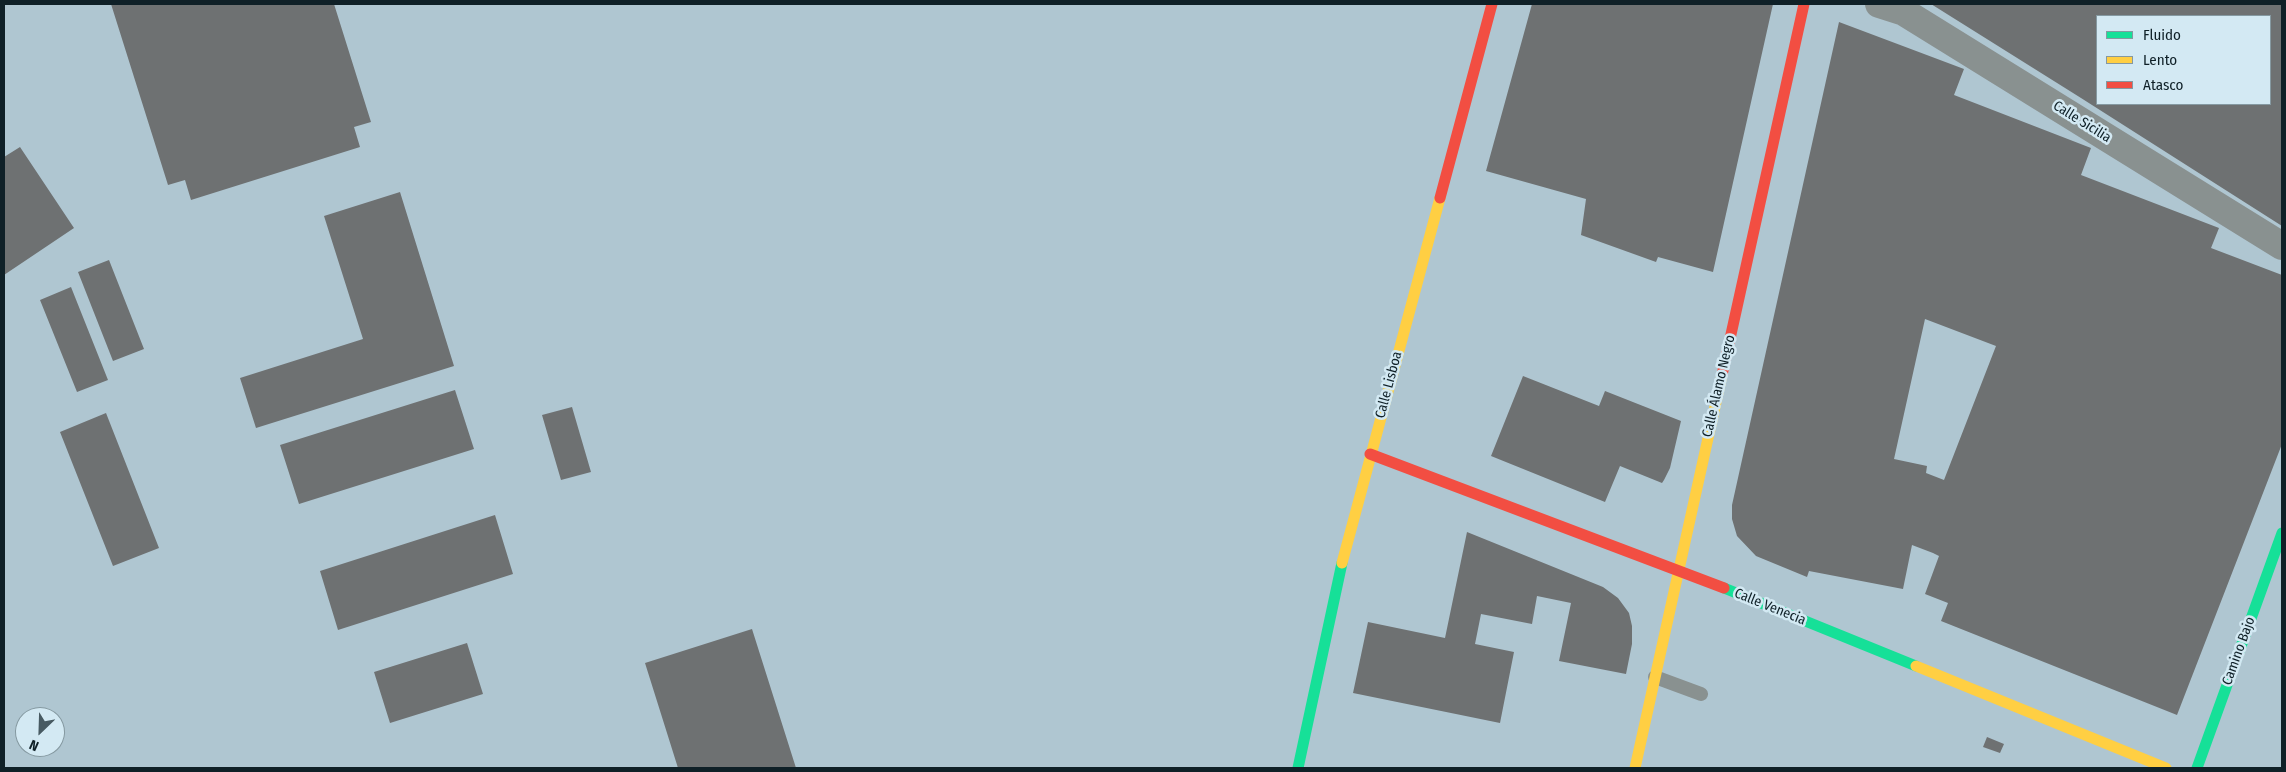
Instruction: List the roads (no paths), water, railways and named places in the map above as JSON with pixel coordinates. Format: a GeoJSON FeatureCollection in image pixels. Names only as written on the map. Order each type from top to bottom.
{"type":"FeatureCollection","features":[{"type":"Feature","properties":{"kind":"street","name":"Calle Lisboa"},"geometry":{"type":"LineString","coordinates":[[1298,768],[1332,616],[1334,592],[1492,4]]}},
{"type":"Feature","properties":{"kind":"street","name":"Calle Álamo Negro"},"geometry":{"type":"LineString","coordinates":[[1635,768],[1804,4]]}},
{"type":"Feature","properties":{"kind":"street","name":"Calle Sicilia"},"geometry":{"type":"LineString","coordinates":[[1879,4],[1904,12],[2282,246]]}},
{"type":"Feature","properties":{"kind":"street","name":"Calle Venecia"},"geometry":{"type":"LineString","coordinates":[[1370,454],[1678,570],[2166,768]]}},
{"type":"Feature","properties":{"kind":"street","name":"Camino Bajo"},"geometry":{"type":"LineString","coordinates":[[2197,768],[2282,533]]}},
{"type":"Feature","properties":{"kind":"lane"},"geometry":{"type":"LineString","coordinates":[[1655,677],[1701,694]]}}]}
